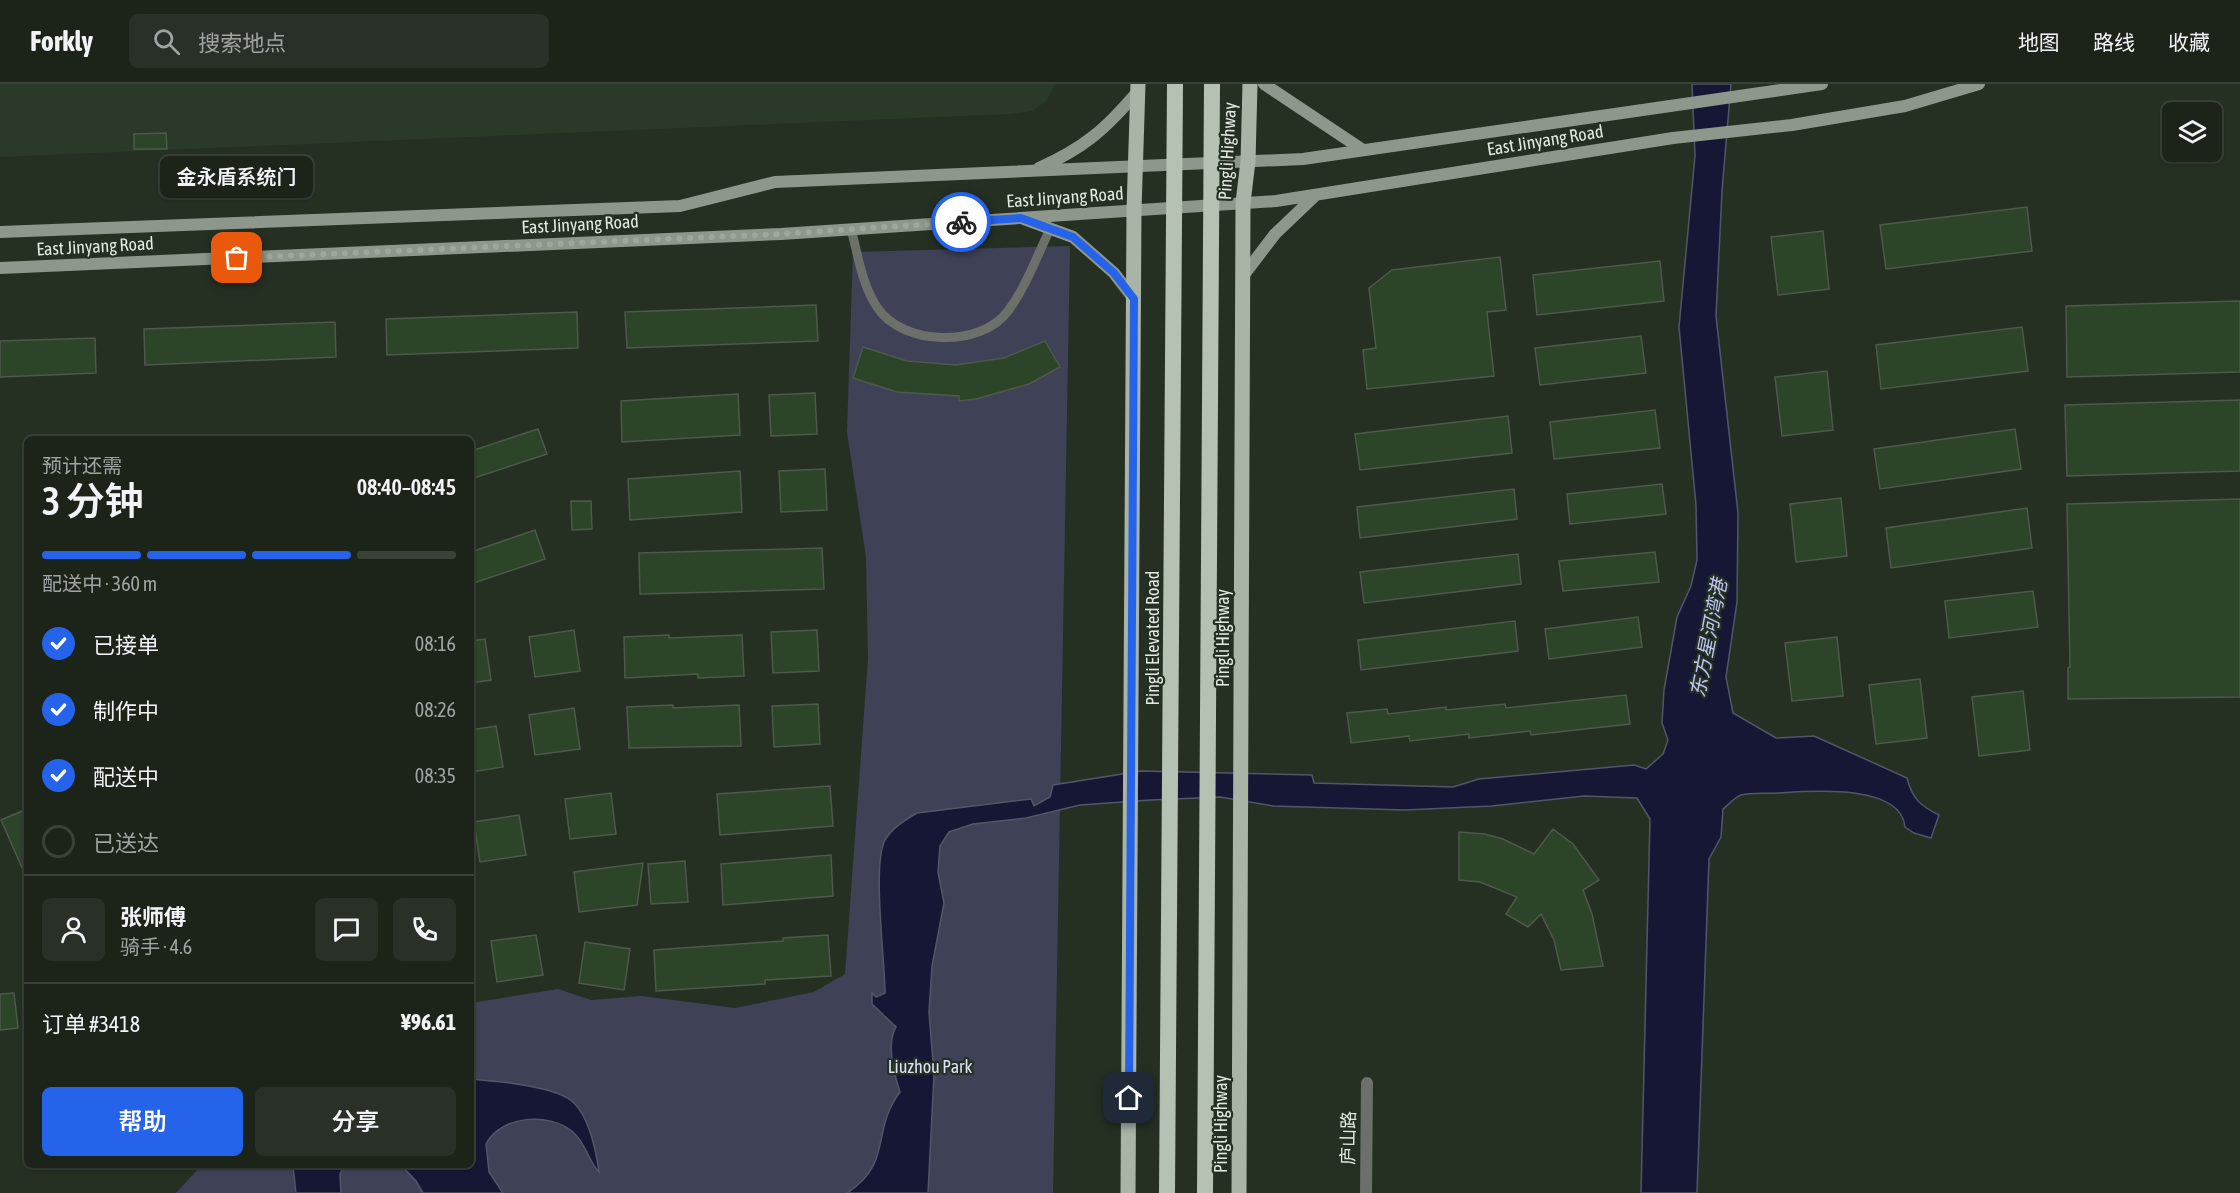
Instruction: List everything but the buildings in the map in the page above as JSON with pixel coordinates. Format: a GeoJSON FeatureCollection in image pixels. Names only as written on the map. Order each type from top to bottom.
{"type":"FeatureCollection","features":[{"type":"Feature","properties":{"kind":"highway","name":"Pingli Elevated Road"},"geometry":{"type":"LineString","coordinates":[[1167,1193],[1175,84]]}},
{"type":"Feature","properties":{"kind":"highway"},"geometry":{"type":"LineString","coordinates":[[1204,1193],[1212,84]]}},
{"type":"Feature","properties":{"kind":"main road","name":"Pingli Highway"},"geometry":{"type":"LineString","coordinates":[[1239,1193],[1243,276],[1250,84]]}},
{"type":"Feature","properties":{"kind":"main road"},"geometry":{"type":"LineString","coordinates":[[1264,84],[1363,150]]}},
{"type":"Feature","properties":{"kind":"main road","name":"East Jinyang Road"},"geometry":{"type":"LineString","coordinates":[[0,232],[680,206],[775,182],[1303,159],[1822,84]]}},
{"type":"Feature","properties":{"kind":"main road","name":"East Jinyang Road"},"geometry":{"type":"LineString","coordinates":[[0,268],[851,229],[1244,203],[1316,195],[1673,138],[1792,125],[1905,106],[1978,84]]}},
{"type":"Feature","properties":{"kind":"main road"},"geometry":{"type":"LineString","coordinates":[[1128,1193],[1134,210],[1138,87]]}},
{"type":"Feature","properties":{"kind":"main road"},"geometry":{"type":"LineString","coordinates":[[1033,171],[1073,153],[1112,122],[1138,87]]}},
{"type":"Feature","properties":{"kind":"main road"},"geometry":{"type":"LineString","coordinates":[[1243,276],[1275,234],[1316,195]]}},
{"type":"Feature","properties":{"kind":"main road"},"geometry":{"type":"LineString","coordinates":[[1021,218],[1073,237],[1114,273],[1134,299]]}},
{"type":"Feature","properties":{"kind":"street","name":"庐山路"},"geometry":{"type":"LineString","coordinates":[[1366,1193],[1367,1083]]}},
{"type":"Feature","properties":{"kind":"lane"},"geometry":{"type":"LineString","coordinates":[[851,229],[863,276],[878,309],[903,330],[947,338],[987,329],[1007,312],[1050,229]]}},
{"type":"Feature","properties":{"kind":"shaded area"},"geometry":{"type":"Polygon","coordinates":[[[0,84],[1055,84],[1047,100],[1033,111],[1009,114],[0,157],[0,84]]]}},
{"type":"Feature","properties":{"kind":"green space","name":"Liuzhou Park"},"geometry":{"type":"Polygon","coordinates":[[[1070,246],[1053,1193],[176,1193],[199,1168],[474,1168],[474,1003],[558,989],[591,1000],[642,996],[735,1008],[814,992],[845,974],[868,659],[866,557],[847,432],[853,252],[1070,246]]]}},
{"type":"Feature","properties":{"kind":"water","name":"东方星河湾港"},"geometry":{"type":"Polygon","coordinates":[[[1692,84],[1731,84],[1722,191],[1716,316],[1738,513],[1737,602],[1726,677],[1733,713],[1776,738],[1814,736],[1907,778],[1911,791],[1918,801],[1939,815],[1931,838],[1914,833],[1905,827],[1900,813],[1888,803],[1871,796],[1852,793],[1811,791],[1745,794],[1736,797],[1723,809],[1721,837],[1709,859],[1697,1193],[1641,1193],[1650,819],[1637,798],[1584,796],[1492,806],[1405,810],[1273,806],[1220,797],[1151,800],[1080,805],[1026,818],[973,824],[949,832],[940,846],[938,872],[944,903],[932,966],[929,1012],[934,1075],[928,1193],[847,1193],[871,1170],[877,1158],[886,1120],[900,1092],[893,1068],[891,1050],[896,1027],[872,1004],[872,993],[876,997],[885,993],[879,891],[881,852],[891,832],[903,821],[917,813],[1031,799],[1034,806],[1050,797],[1053,785],[1141,771],[1312,775],[1314,783],[1453,787],[1479,779],[1634,765],[1646,769],[1663,754],[1668,740],[1662,723],[1664,690],[1677,617],[1691,586],[1697,560],[1696,505],[1679,327],[1695,156],[1692,84]]]}},
{"type":"Feature","properties":{"kind":"water"},"geometry":{"type":"Polygon","coordinates":[[[474,1079],[540,1088],[566,1097],[579,1109],[588,1126],[599,1172],[581,1141],[573,1132],[552,1121],[539,1119],[514,1122],[503,1127],[493,1134],[486,1144],[489,1172],[503,1193],[423,1193],[404,1168],[474,1168],[474,1079]]]}},
{"type":"Feature","properties":{"kind":"water"},"geometry":{"type":"Polygon","coordinates":[[[293,1168],[343,1168],[340,1174],[341,1193],[296,1193],[293,1168]]]}},
{"type":"Feature","properties":{"kind":"way so far"},"geometry":{"type":"LineString","coordinates":[[237,258],[781,234],[961,222]]}},
{"type":"Feature","properties":{"kind":"place","name":"金永盾系统门"},"geometry":{"type":"Point","coordinates":[237,258]}},
{"type":"Feature","properties":{"kind":"route"},"geometry":{"type":"LineString","coordinates":[[961,222],[1021,218],[1073,237],[1114,273],[1134,299],[1129,1098]]}}]}
